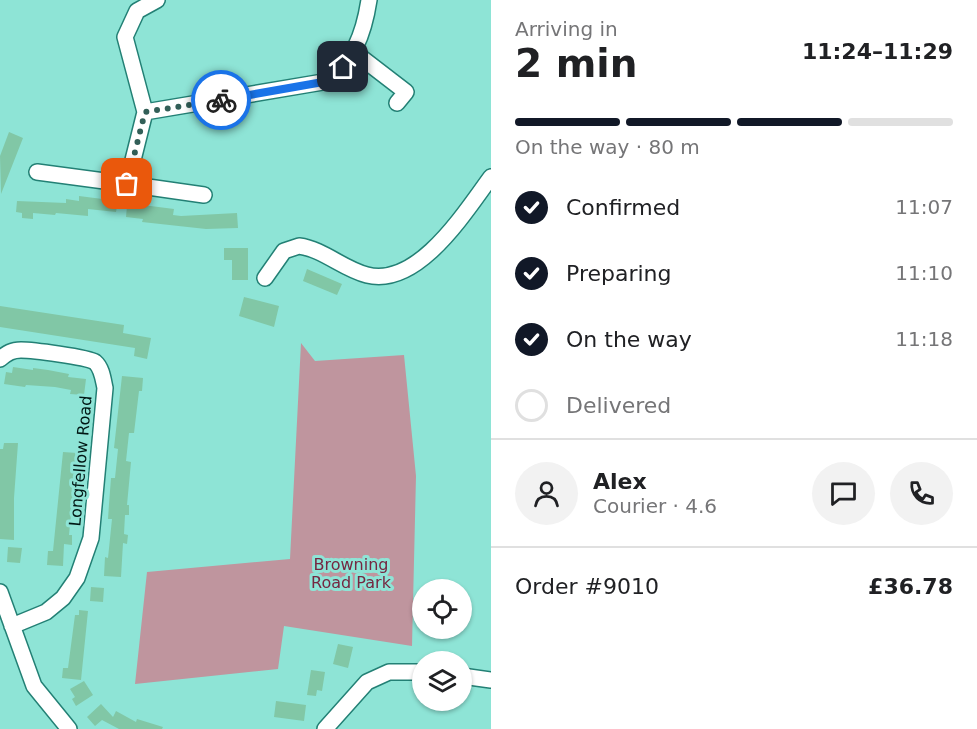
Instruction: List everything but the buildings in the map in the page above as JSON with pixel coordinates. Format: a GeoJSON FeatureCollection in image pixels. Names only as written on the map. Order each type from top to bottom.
{"type":"FeatureCollection","features":[{"type":"Feature","properties":{"kind":"street"},"geometry":{"type":"LineString","coordinates":[[127,184],[145,112],[125,37],[137,11],[157,0]]}},
{"type":"Feature","properties":{"kind":"street"},"geometry":{"type":"LineString","coordinates":[[145,112],[323,82],[333,77],[354,52],[363,28],[369,0]]}},
{"type":"Feature","properties":{"kind":"street"},"geometry":{"type":"LineString","coordinates":[[354,52],[406,92],[397,103]]}},
{"type":"Feature","properties":{"kind":"street"},"geometry":{"type":"LineString","coordinates":[[37,172],[204,195]]}},
{"type":"Feature","properties":{"kind":"street"},"geometry":{"type":"LineString","coordinates":[[265,278],[284,251],[299,246],[365,274],[381,278],[405,270],[444,239],[491,177]]}},
{"type":"Feature","properties":{"kind":"street","name":"Longfellow Road"},"geometry":{"type":"LineString","coordinates":[[0,358],[9,351],[21,350],[84,358],[95,363],[102,373],[105,388],[91,538],[77,578],[63,598],[46,612],[12,626]]}},
{"type":"Feature","properties":{"kind":"street"},"geometry":{"type":"LineString","coordinates":[[0,592],[34,686],[69,729]]}},
{"type":"Feature","properties":{"kind":"street"},"geometry":{"type":"LineString","coordinates":[[325,729],[367,682],[389,672],[412,672]]}},
{"type":"Feature","properties":{"kind":"street"},"geometry":{"type":"LineString","coordinates":[[472,677],[491,680]]}},
{"type":"Feature","properties":{"kind":"green space","name":"Browning Road Park"},"geometry":{"type":"Polygon","coordinates":[[[301,343],[315,361],[404,355],[416,476],[412,646],[284,626],[278,669],[135,684],[147,572],[290,559],[301,343]]]}},
{"type":"Feature","properties":{"kind":"way so far"},"geometry":{"type":"LineString","coordinates":[[127,184],[145,112],[221,100]]}},
{"type":"Feature","properties":{"kind":"route"},"geometry":{"type":"LineString","coordinates":[[221,100],[323,82],[333,77],[343,67]]}}]}
